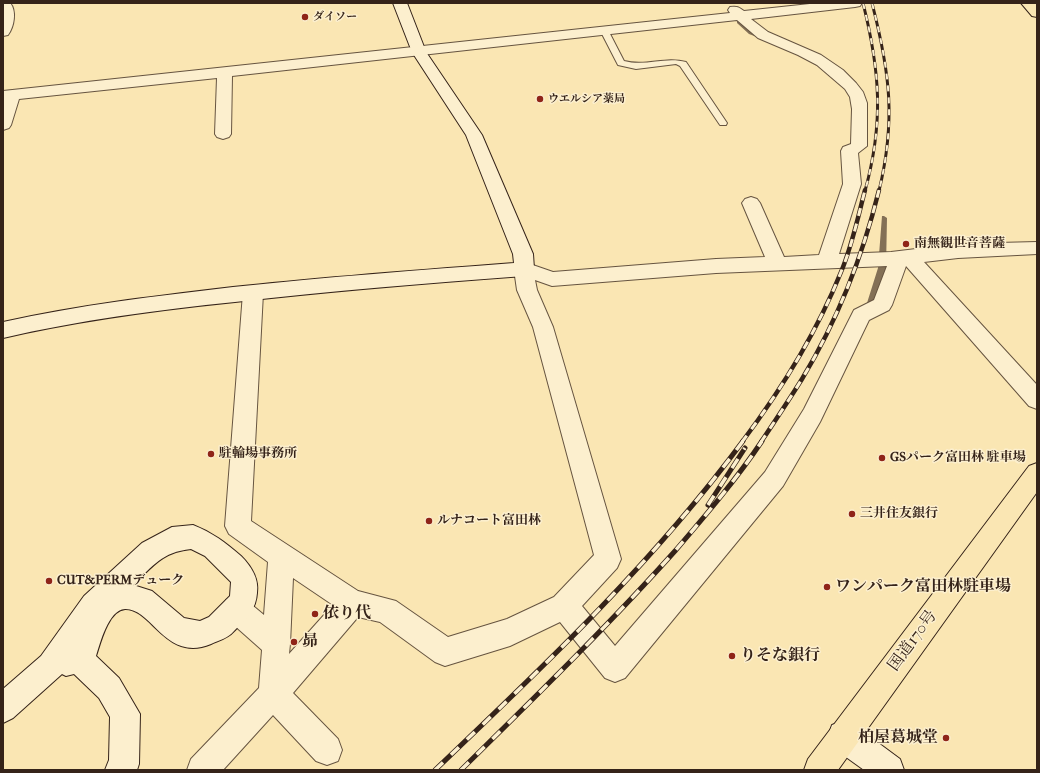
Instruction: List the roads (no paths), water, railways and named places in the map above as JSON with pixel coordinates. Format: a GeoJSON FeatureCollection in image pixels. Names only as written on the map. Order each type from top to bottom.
{"type":"FeatureCollection","features":[{"type":"Feature","properties":{"kind":"highway"},"geometry":{"type":"LineString","coordinates":[[1028,3],[1037,13]]}},
{"type":"Feature","properties":{"kind":"highway","name":"国道170号"},"geometry":{"type":"LineString","coordinates":[[819,770],[1037,473]]}},
{"type":"Feature","properties":{"kind":"street"},"geometry":{"type":"LineString","coordinates":[[253,293],[238,526],[353,603],[386,610],[445,652],[510,632],[564,606],[608,559],[543,327],[526,290],[523,254],[474,135],[419,52],[400,3]]}},
{"type":"Feature","properties":{"kind":"street"},"geometry":{"type":"LineString","coordinates":[[728,3],[755,30],[773,40],[812,55],[855,90],[860,109],[859,146],[849,151],[852,184],[827,261]]}},
{"type":"Feature","properties":{"kind":"street"},"geometry":{"type":"LineString","coordinates":[[3,125],[8,95],[604,32],[855,3]]}},
{"type":"Feature","properties":{"kind":"street"},"geometry":{"type":"LineString","coordinates":[[3,5],[6,6],[7,19],[3,32]]}},
{"type":"Feature","properties":{"kind":"street"},"geometry":{"type":"LineString","coordinates":[[223,134],[225,73]]}},
{"type":"Feature","properties":{"kind":"street"},"geometry":{"type":"LineString","coordinates":[[752,203],[777,263]]}},
{"type":"Feature","properties":{"kind":"street"},"geometry":{"type":"LineString","coordinates":[[3,330],[55,318],[340,283],[524,269],[552,280],[716,266],[893,258],[958,251],[1037,248]]}},
{"type":"Feature","properties":{"kind":"street"},"geometry":{"type":"LineString","coordinates":[[893,258],[1037,400]]}},
{"type":"Feature","properties":{"kind":"street"},"geometry":{"type":"LineString","coordinates":[[564,606],[615,668],[774,479],[812,415],[861,315],[882,305],[897,265],[893,258]]}},
{"type":"Feature","properties":{"kind":"street"},"geometry":{"type":"LineString","coordinates":[[3,708],[51,666],[94,605],[151,551],[172,539],[193,537],[207,544],[214,548],[241,574],[245,585],[243,602],[219,627],[200,635],[178,630],[143,600],[122,596],[107,604],[94,620],[80,661]]}},
{"type":"Feature","properties":{"kind":"street"},"geometry":{"type":"LineString","coordinates":[[281,556],[273,694],[326,750]]}},
{"type":"Feature","properties":{"kind":"street"},"geometry":{"type":"LineString","coordinates":[[202,770],[273,694],[353,603]]}},
{"type":"Feature","properties":{"kind":"street"},"geometry":{"type":"LineString","coordinates":[[236,609],[276,644]]}},
{"type":"Feature","properties":{"kind":"street"},"geometry":{"type":"LineString","coordinates":[[51,666],[78,659],[109,688],[125,714],[124,764],[120,770]]}},
{"type":"Feature","properties":{"kind":"street"},"geometry":{"type":"LineString","coordinates":[[843,736],[889,770]]}},
{"type":"Feature","properties":{"kind":"lane"},"geometry":{"type":"LineString","coordinates":[[604,32],[622,63],[636,67],[676,62],[683,64],[723,123]]}},
{"type":"Feature","properties":{"kind":"waterway"},"geometry":{"type":"LineString","coordinates":[[739,22],[751,33],[762,37]]}},
{"type":"Feature","properties":{"kind":"waterway"},"geometry":{"type":"LineString","coordinates":[[871,303],[882,268],[884,218]]}},
{"type":"Feature","properties":{"kind":"railway"},"geometry":{"type":"LineString","coordinates":[[863,3],[873,51],[878,97],[875,142],[865,191]]}},
{"type":"Feature","properties":{"kind":"railway"},"geometry":{"type":"LineString","coordinates":[[872,3],[883,52],[889,97],[888,142],[879,191]]}},
{"type":"Feature","properties":{"kind":"railway"},"geometry":{"type":"LineString","coordinates":[[742,442],[771,402],[821,317],[845,262],[865,190]]}},
{"type":"Feature","properties":{"kind":"railway"},"geometry":{"type":"LineString","coordinates":[[761,442],[815,357],[838,311],[857,263],[879,190]]}},
{"type":"Feature","properties":{"kind":"railway"},"geometry":{"type":"LineString","coordinates":[[435,770],[557,652],[635,571],[708,486],[743,441]]}},
{"type":"Feature","properties":{"kind":"railway"},"geometry":{"type":"LineString","coordinates":[[461,770],[570,662],[675,551],[720,498],[762,441]]}},
{"type":"Feature","properties":{"kind":"railway"},"geometry":{"type":"LineString","coordinates":[[708,505],[745,448]]}},
{"type":"Feature","properties":{"kind":"place","name":"ダイソー"},"geometry":{"type":"Point","coordinates":[305,17]}},
{"type":"Feature","properties":{"kind":"place","name":"ウエルシア薬局"},"geometry":{"type":"Point","coordinates":[540,99]}},
{"type":"Feature","properties":{"kind":"place","name":"南無観世音菩薩"},"geometry":{"type":"Point","coordinates":[906,244]}},
{"type":"Feature","properties":{"kind":"place","name":"駐輪場事務所"},"geometry":{"type":"Point","coordinates":[211,454]}},
{"type":"Feature","properties":{"kind":"place","name":"GSパーク富田林 駐車場"},"geometry":{"type":"Point","coordinates":[882,458]}},
{"type":"Feature","properties":{"kind":"place","name":"三井住友銀行"},"geometry":{"type":"Point","coordinates":[852,514]}},
{"type":"Feature","properties":{"kind":"place","name":"ルナコート富田林"},"geometry":{"type":"Point","coordinates":[429,521]}},
{"type":"Feature","properties":{"kind":"place","name":"CUT&PERMデューク"},"geometry":{"type":"Point","coordinates":[49,581]}},
{"type":"Feature","properties":{"kind":"place","name":"ワンパーク富田林駐車場"},"geometry":{"type":"Point","coordinates":[827,587]}},
{"type":"Feature","properties":{"kind":"place","name":"依り代"},"geometry":{"type":"Point","coordinates":[315,614]}},
{"type":"Feature","properties":{"kind":"place","name":"昴"},"geometry":{"type":"Point","coordinates":[294,642]}},
{"type":"Feature","properties":{"kind":"place","name":"りそな銀行"},"geometry":{"type":"Point","coordinates":[732,656]}},
{"type":"Feature","properties":{"kind":"place","name":"柏屋葛城堂"},"geometry":{"type":"Point","coordinates":[946,738]}}]}
